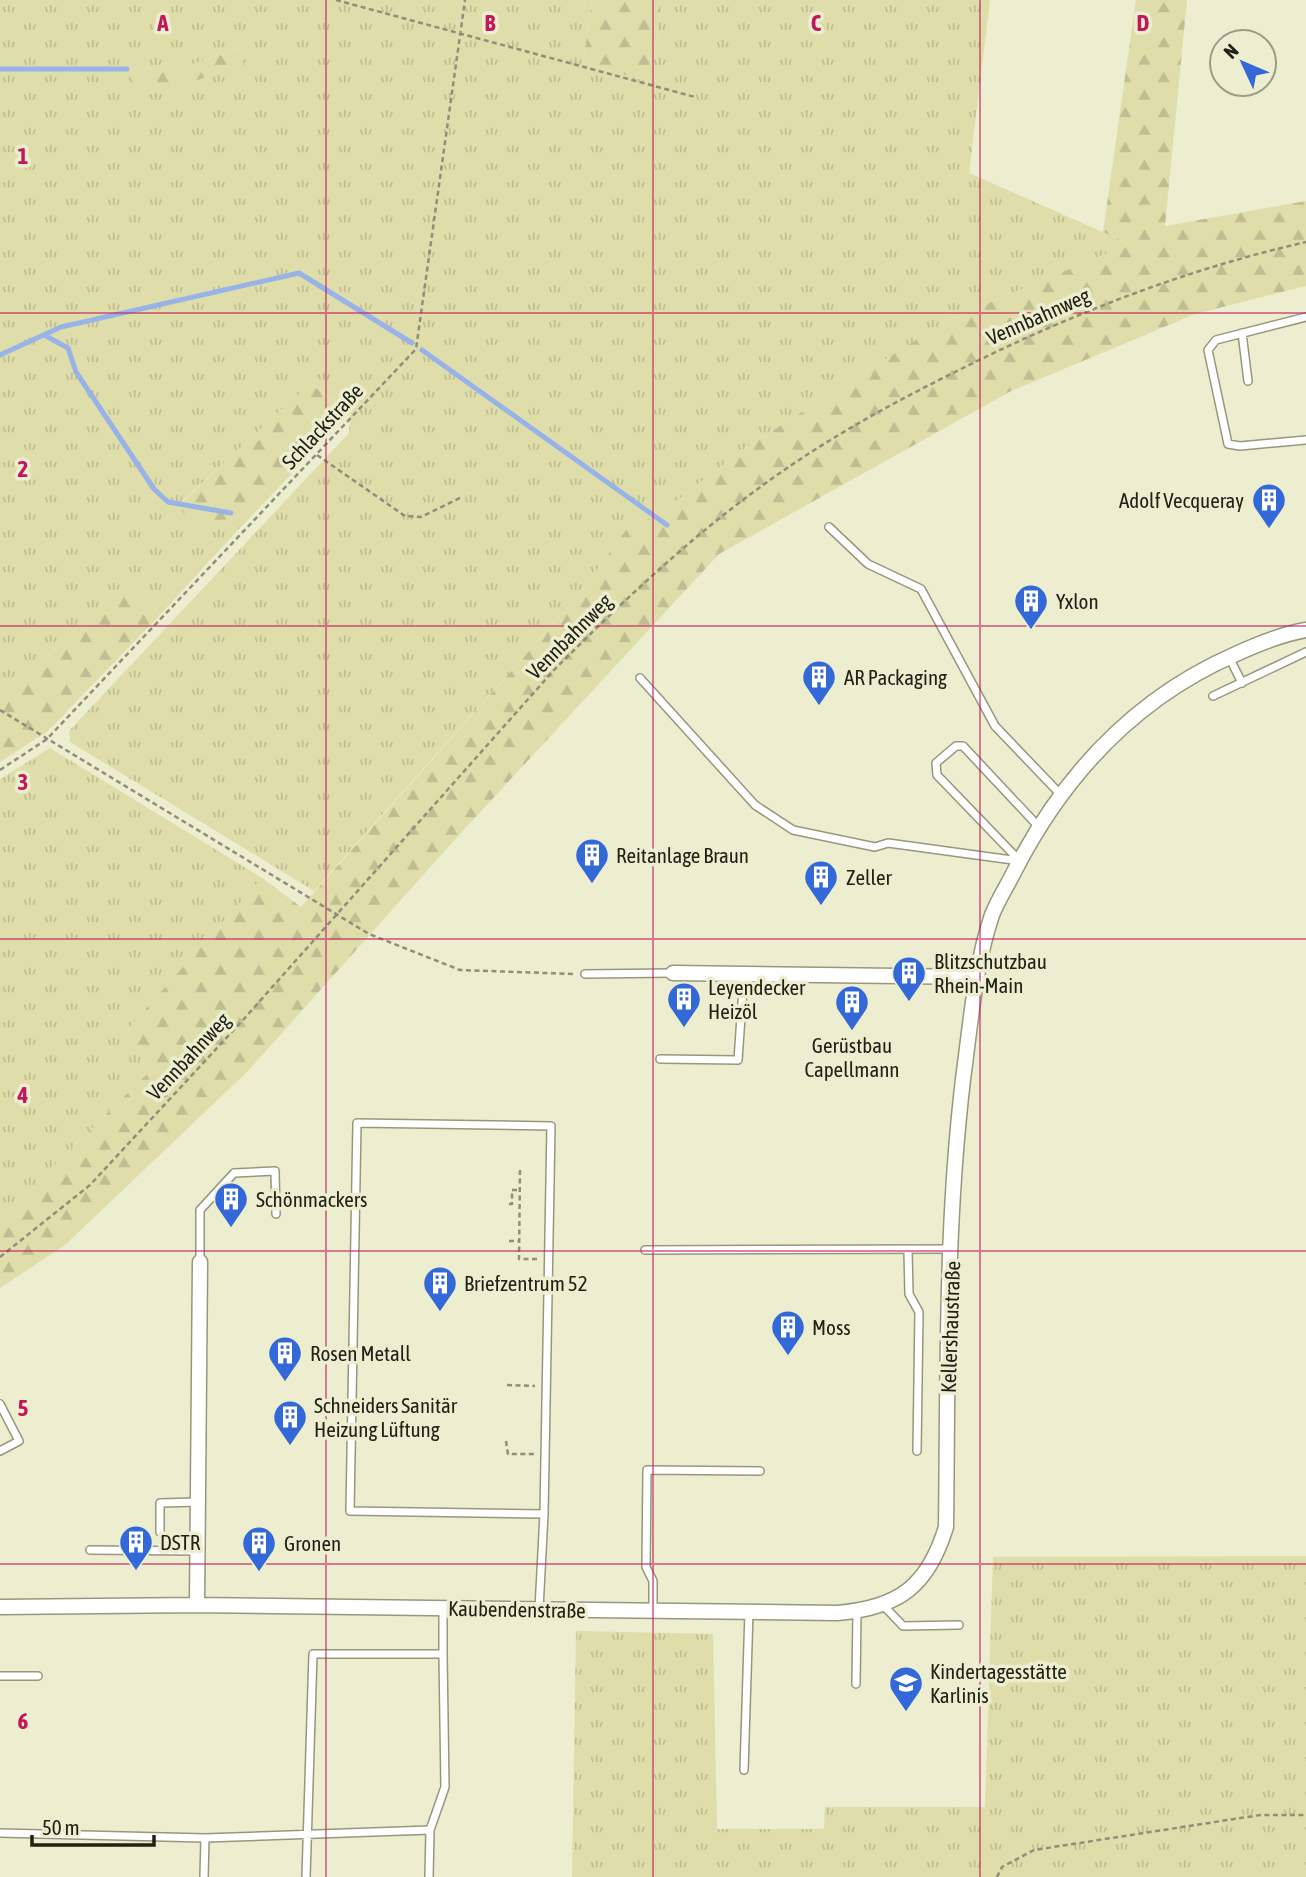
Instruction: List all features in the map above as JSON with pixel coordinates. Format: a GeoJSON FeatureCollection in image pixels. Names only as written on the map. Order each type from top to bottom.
{"type":"FeatureCollection","features":[{"type":"Feature","properties":{"kind":"street","name":"Kellershaustraße"},"geometry":{"type":"LineString","coordinates":[[837,1613],[883,1605],[896,1600],[919,1582],[936,1558],[946,1527],[952,1250],[958,1119],[977,977],[993,915],[1039,827],[1061,795],[1106,741],[1144,706],[1200,670],[1306,630]]}},
{"type":"Feature","properties":{"kind":"street"},"geometry":{"type":"LineString","coordinates":[[673,973],[977,977]]}},
{"type":"Feature","properties":{"kind":"street"},"geometry":{"type":"LineString","coordinates":[[197,1605],[200,1262]]}},
{"type":"Feature","properties":{"kind":"street","name":"Kaubendenstraße"},"geometry":{"type":"LineString","coordinates":[[0,1608],[197,1605],[837,1613]]}},
{"type":"Feature","properties":{"kind":"lane"},"geometry":{"type":"LineString","coordinates":[[1306,317],[1213,341],[1209,347],[1228,444],[1240,446],[1306,440]]}},
{"type":"Feature","properties":{"kind":"lane"},"geometry":{"type":"LineString","coordinates":[[1242,333],[1248,381]]}},
{"type":"Feature","properties":{"kind":"lane"},"geometry":{"type":"LineString","coordinates":[[829,527],[868,564],[921,589],[995,726],[1061,795]]}},
{"type":"Feature","properties":{"kind":"lane"},"geometry":{"type":"LineString","coordinates":[[1213,696],[1306,652]]}},
{"type":"Feature","properties":{"kind":"lane"},"geometry":{"type":"LineString","coordinates":[[1229,657],[1242,683]]}},
{"type":"Feature","properties":{"kind":"lane"},"geometry":{"type":"LineString","coordinates":[[640,678],[755,805],[793,830],[875,847],[888,843],[1020,861]]}},
{"type":"Feature","properties":{"kind":"lane"},"geometry":{"type":"LineString","coordinates":[[1020,861],[937,775],[936,763],[956,746],[963,746],[1039,827]]}},
{"type":"Feature","properties":{"kind":"lane"},"geometry":{"type":"LineString","coordinates":[[585,974],[673,973]]}},
{"type":"Feature","properties":{"kind":"lane"},"geometry":{"type":"LineString","coordinates":[[660,1059],[738,1060],[744,974]]}},
{"type":"Feature","properties":{"kind":"lane"},"geometry":{"type":"LineString","coordinates":[[539,1610],[544,1514],[551,1126],[357,1123],[350,1511],[544,1514]]}},
{"type":"Feature","properties":{"kind":"lane"},"geometry":{"type":"LineString","coordinates":[[200,1262],[200,1210],[234,1173],[275,1171],[276,1214]]}},
{"type":"Feature","properties":{"kind":"lane"},"geometry":{"type":"LineString","coordinates":[[645,1250],[952,1250]]}},
{"type":"Feature","properties":{"kind":"lane"},"geometry":{"type":"LineString","coordinates":[[908,1250],[909,1294],[919,1312],[916,1451]]}},
{"type":"Feature","properties":{"kind":"lane"},"geometry":{"type":"LineString","coordinates":[[0,1404],[19,1441],[0,1451]]}},
{"type":"Feature","properties":{"kind":"lane"},"geometry":{"type":"LineString","coordinates":[[653,1611],[653,1581],[646,1567],[647,1470],[760,1471]]}},
{"type":"Feature","properties":{"kind":"lane"},"geometry":{"type":"LineString","coordinates":[[160,1532],[160,1503],[198,1502]]}},
{"type":"Feature","properties":{"kind":"lane"},"geometry":{"type":"LineString","coordinates":[[90,1549],[197,1551]]}},
{"type":"Feature","properties":{"kind":"lane"},"geometry":{"type":"LineString","coordinates":[[883,1605],[903,1626],[959,1625]]}},
{"type":"Feature","properties":{"kind":"lane"},"geometry":{"type":"LineString","coordinates":[[429,1877],[430,1830],[445,1787],[443,1608]]}},
{"type":"Feature","properties":{"kind":"lane"},"geometry":{"type":"LineString","coordinates":[[856,1684],[857,1611]]}},
{"type":"Feature","properties":{"kind":"lane"},"geometry":{"type":"LineString","coordinates":[[744,1770],[749,1612]]}},
{"type":"Feature","properties":{"kind":"lane"},"geometry":{"type":"LineString","coordinates":[[306,1877],[313,1654],[443,1654]]}},
{"type":"Feature","properties":{"kind":"lane"},"geometry":{"type":"LineString","coordinates":[[0,1676],[38,1676]]}},
{"type":"Feature","properties":{"kind":"lane"},"geometry":{"type":"LineString","coordinates":[[0,1833],[205,1838],[430,1830]]}},
{"type":"Feature","properties":{"kind":"lane"},"geometry":{"type":"LineString","coordinates":[[204,1877],[205,1838]]}},
{"type":"Feature","properties":{"kind":"path"},"geometry":{"type":"LineString","coordinates":[[336,0],[460,36],[695,97]]}},
{"type":"Feature","properties":{"kind":"path","name":"Schlackstraße"},"geometry":{"type":"LineString","coordinates":[[0,770],[47,739],[416,349],[466,0]]}},
{"type":"Feature","properties":{"kind":"path","name":"Vennbahnweg"},"geometry":{"type":"LineString","coordinates":[[0,1257],[90,1185],[339,913],[554,670],[606,617],[768,481],[904,398],[1053,324],[1149,286],[1251,255],[1306,242]]}},
{"type":"Feature","properties":{"kind":"path"},"geometry":{"type":"LineString","coordinates":[[317,455],[405,516],[421,517],[462,497]]}},
{"type":"Feature","properties":{"kind":"path"},"geometry":{"type":"LineString","coordinates":[[0,710],[278,880],[339,913],[369,934],[460,970],[585,974]]}},
{"type":"Feature","properties":{"kind":"path"},"geometry":{"type":"LineString","coordinates":[[520,1170],[519,1259],[549,1259]]}},
{"type":"Feature","properties":{"kind":"path"},"geometry":{"type":"LineString","coordinates":[[509,1204],[512,1190],[519,1191]]}},
{"type":"Feature","properties":{"kind":"path"},"geometry":{"type":"LineString","coordinates":[[509,1241],[519,1241]]}},
{"type":"Feature","properties":{"kind":"path"},"geometry":{"type":"LineString","coordinates":[[507,1385],[547,1387]]}},
{"type":"Feature","properties":{"kind":"path"},"geometry":{"type":"LineString","coordinates":[[506,1441],[508,1454],[545,1454]]}},
{"type":"Feature","properties":{"kind":"path"},"geometry":{"type":"LineString","coordinates":[[996,1877],[1002,1867],[1034,1850],[1260,1815],[1306,1815]]}},
{"type":"Feature","properties":{"kind":"green space"},"geometry":{"type":"Polygon","coordinates":[[[0,0],[592,0],[583,63],[651,82],[662,0],[990,0],[969,173],[1130,244],[946,321],[748,446],[662,512],[626,530],[576,598],[314,891],[70,742],[69,731],[349,433],[350,413],[311,383],[177,506],[229,522],[237,531],[160,615],[129,579],[0,701],[0,0]],[[237,49],[184,67],[128,69],[183,85],[243,64],[237,49]]]}},
{"type":"Feature","properties":{"kind":"green space"},"geometry":{"type":"Polygon","coordinates":[[[592,0],[662,0],[651,82],[583,63],[592,0]]]}},
{"type":"Feature","properties":{"kind":"green space"},"geometry":{"type":"Polygon","coordinates":[[[1136,0],[1187,0],[1165,226],[1306,201],[1306,286],[1195,314],[1011,391],[719,554],[459,835],[247,1072],[65,1245],[0,1288],[0,1219],[148,1073],[128,1029],[262,878],[301,907],[576,598],[626,530],[662,512],[748,446],[946,321],[1129,244],[1103,232],[1136,0]]]}},
{"type":"Feature","properties":{"kind":"green space"},"geometry":{"type":"Polygon","coordinates":[[[238,49],[244,64],[183,85],[135,84],[127,69],[184,67],[238,49]]]}},
{"type":"Feature","properties":{"kind":"green space"},"geometry":{"type":"Polygon","coordinates":[[[310,383],[350,413],[237,531],[228,522],[199,527],[177,507],[310,383]]]}},
{"type":"Feature","properties":{"kind":"green space"},"geometry":{"type":"Polygon","coordinates":[[[129,579],[160,615],[48,731],[0,762],[0,701],[129,579]]]}},
{"type":"Feature","properties":{"kind":"green space"},"geometry":{"type":"Polygon","coordinates":[[[50,748],[262,878],[128,1029],[148,1073],[0,1219],[0,779],[50,748]]]}},
{"type":"Feature","properties":{"kind":"green space"},"geometry":{"type":"Polygon","coordinates":[[[1306,1556],[1306,1877],[572,1877],[576,1631],[713,1634],[717,1829],[824,1829],[825,1807],[985,1807],[993,1557],[1306,1556]]]}},
{"type":"Feature","properties":{"kind":"waterway"},"geometry":{"type":"LineString","coordinates":[[0,69],[127,69]]}},
{"type":"Feature","properties":{"kind":"waterway"},"geometry":{"type":"LineString","coordinates":[[0,355],[61,327],[299,273],[412,343]]}},
{"type":"Feature","properties":{"kind":"waterway"},"geometry":{"type":"LineString","coordinates":[[44,335],[68,348],[76,372],[154,489],[168,502],[231,513]]}},
{"type":"Feature","properties":{"kind":"waterway"},"geometry":{"type":"LineString","coordinates":[[422,350],[667,525]]}},
{"type":"Feature","properties":{"kind":"place","name":"Adolf Vecqueray"},"geometry":{"type":"Point","coordinates":[1269,530]}},
{"type":"Feature","properties":{"kind":"place","name":"Yxlon"},"geometry":{"type":"Point","coordinates":[1031,631]}},
{"type":"Feature","properties":{"kind":"place","name":"AR Packaging"},"geometry":{"type":"Point","coordinates":[819,707]}},
{"type":"Feature","properties":{"kind":"place","name":"Reitanlage Braun"},"geometry":{"type":"Point","coordinates":[592,885]}},
{"type":"Feature","properties":{"kind":"place","name":"Zeller"},"geometry":{"type":"Point","coordinates":[821,907]}},
{"type":"Feature","properties":{"kind":"place","name":"Blitzschutzbau Rhein-Main"},"geometry":{"type":"Point","coordinates":[909,1003]}},
{"type":"Feature","properties":{"kind":"place","name":"Leyendecker Heizöl"},"geometry":{"type":"Point","coordinates":[684,1029]}},
{"type":"Feature","properties":{"kind":"place","name":"Gerüstbau Capellmann"},"geometry":{"type":"Point","coordinates":[852,1032]}},
{"type":"Feature","properties":{"kind":"place","name":"Schönmackers"},"geometry":{"type":"Point","coordinates":[231,1229]}},
{"type":"Feature","properties":{"kind":"place","name":"Briefzentrum 52"},"geometry":{"type":"Point","coordinates":[440,1313]}},
{"type":"Feature","properties":{"kind":"place","name":"Moss"},"geometry":{"type":"Point","coordinates":[788,1357]}},
{"type":"Feature","properties":{"kind":"place","name":"Rosen Metall"},"geometry":{"type":"Point","coordinates":[285,1383]}},
{"type":"Feature","properties":{"kind":"place","name":"Schneiders Sanitär Heizung Lüftung"},"geometry":{"type":"Point","coordinates":[290,1447]}},
{"type":"Feature","properties":{"kind":"place","name":"DSTR"},"geometry":{"type":"Point","coordinates":[136,1572]}},
{"type":"Feature","properties":{"kind":"place","name":"Gronen"},"geometry":{"type":"Point","coordinates":[259,1573]}},
{"type":"Feature","properties":{"kind":"place","name":"Kindertagesstätte Karlinis"},"geometry":{"type":"Point","coordinates":[906,1713]}}]}
